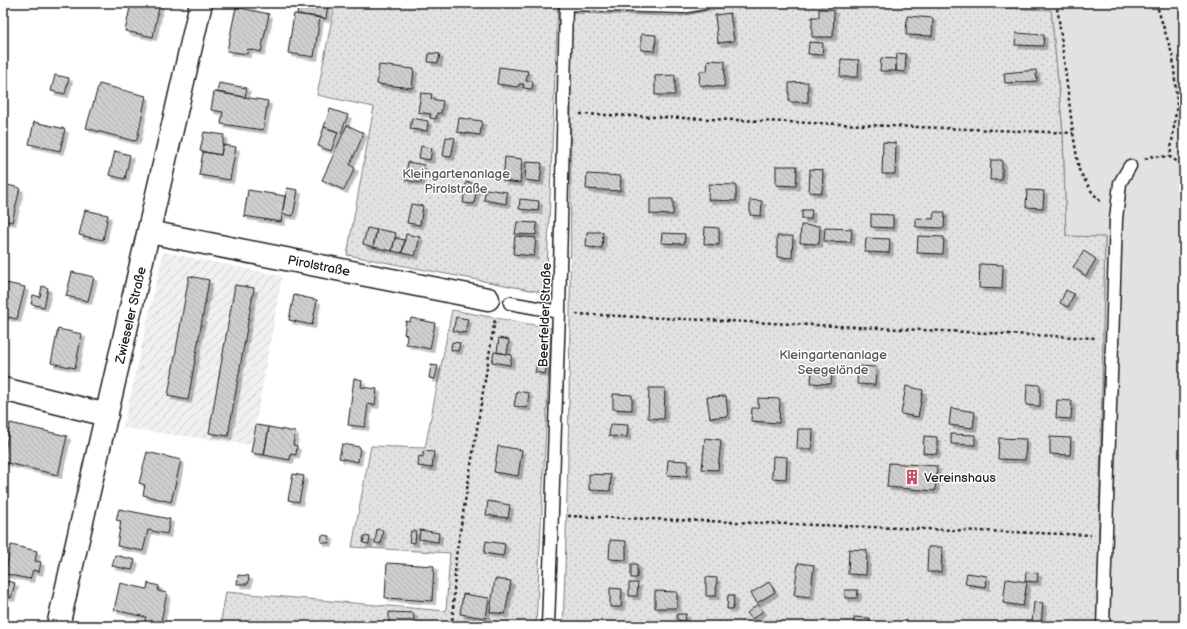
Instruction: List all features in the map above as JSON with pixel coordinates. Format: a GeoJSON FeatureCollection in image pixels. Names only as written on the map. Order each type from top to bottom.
{"type":"FeatureCollection","features":[{"type":"Feature","properties":{"kind":"street","name":"Zwieseler Straße"},"geometry":{"type":"LineString","coordinates":[[58,626],[150,232],[200,3]]}},
{"type":"Feature","properties":{"kind":"street","name":"Pirolstraße"},"geometry":{"type":"LineString","coordinates":[[150,232],[492,308]]}},
{"type":"Feature","properties":{"kind":"street"},"geometry":{"type":"LineString","coordinates":[[3,389],[107,415]]}},
{"type":"Feature","properties":{"kind":"lane","name":"Beerfelder Straße"},"geometry":{"type":"LineString","coordinates":[[548,626],[551,516],[564,313],[562,114],[566,4],[682,7],[704,3]]}},
{"type":"Feature","properties":{"kind":"lane"},"geometry":{"type":"LineString","coordinates":[[1103,626],[1116,219],[1120,183],[1130,166]]}},
{"type":"Feature","properties":{"kind":"lane"},"geometry":{"type":"LineString","coordinates":[[510,304],[564,313]]}},
{"type":"Feature","properties":{"kind":"path"},"geometry":{"type":"LineString","coordinates":[[1048,3],[1055,4],[1058,12],[1079,170],[1092,192],[1116,219]]}},
{"type":"Feature","properties":{"kind":"path"},"geometry":{"type":"LineString","coordinates":[[1156,3],[1173,57],[1177,104],[1170,157]]}},
{"type":"Feature","properties":{"kind":"path"},"geometry":{"type":"LineString","coordinates":[[562,114],[1073,133]]}},
{"type":"Feature","properties":{"kind":"path"},"geometry":{"type":"LineString","coordinates":[[1130,166],[1153,156],[1170,157],[1184,166]]}},
{"type":"Feature","properties":{"kind":"path"},"geometry":{"type":"LineString","coordinates":[[452,626],[456,556],[492,308]]}},
{"type":"Feature","properties":{"kind":"path"},"geometry":{"type":"LineString","coordinates":[[564,313],[1111,338]]}},
{"type":"Feature","properties":{"kind":"path"},"geometry":{"type":"LineString","coordinates":[[551,516],[1105,535]]}},
{"type":"Feature","properties":{"kind":"shaded area"},"geometry":{"type":"Polygon","coordinates":[[[163,252],[282,276],[252,445],[123,428],[163,252]]]}},
{"type":"Feature","properties":{"kind":"green space","name":"Kleingartenanlage Pirolstraße"},"geometry":{"type":"Polygon","coordinates":[[[335,3],[558,3],[546,293],[347,255],[374,107],[317,95],[335,3]]]}},
{"type":"Feature","properties":{"kind":"green space"},"geometry":{"type":"Polygon","coordinates":[[[571,3],[744,3],[682,16],[571,13],[571,3]]]}},
{"type":"Feature","properties":{"kind":"green space","name":"Kleingartenanlage Seegelände"},"geometry":{"type":"Polygon","coordinates":[[[744,3],[884,3],[1051,10],[1063,133],[1066,236],[1105,237],[1097,626],[563,626],[566,549],[571,243],[571,13],[682,16],[744,3]]]}},
{"type":"Feature","properties":{"kind":"green space"},"geometry":{"type":"Polygon","coordinates":[[[884,3],[1184,3],[1184,626],[1097,626],[1105,238],[1066,236],[1063,133],[1051,11],[884,3]]]}},
{"type":"Feature","properties":{"kind":"green space"},"geometry":{"type":"Polygon","coordinates":[[[452,310],[551,328],[536,626],[220,626],[226,592],[446,611],[450,553],[352,547],[371,446],[425,448],[452,310]]]}},
{"type":"Feature","properties":{"kind":"building"},"geometry":{"type":"Polygon","coordinates":[[[131,3],[160,3],[153,37],[125,31],[131,3]]]}},
{"type":"Feature","properties":{"kind":"building"},"geometry":{"type":"Polygon","coordinates":[[[299,3],[328,3],[326,19],[297,14],[299,3]]]}},
{"type":"Feature","properties":{"kind":"building"},"geometry":{"type":"Polygon","coordinates":[[[236,7],[269,14],[261,52],[248,49],[247,54],[227,51],[236,7]]]}},
{"type":"Feature","properties":{"kind":"building"},"geometry":{"type":"Polygon","coordinates":[[[819,9],[834,10],[833,37],[812,37],[812,17],[819,17],[819,9]]]}},
{"type":"Feature","properties":{"kind":"building"},"geometry":{"type":"Polygon","coordinates":[[[730,13],[734,41],[718,43],[715,15],[730,13]]]}},
{"type":"Feature","properties":{"kind":"building"},"geometry":{"type":"Polygon","coordinates":[[[294,14],[320,17],[314,57],[288,53],[294,14]]]}},
{"type":"Feature","properties":{"kind":"building"},"geometry":{"type":"Polygon","coordinates":[[[907,16],[933,18],[932,36],[906,35],[907,16]]]}},
{"type":"Feature","properties":{"kind":"building"},"geometry":{"type":"Polygon","coordinates":[[[1016,33],[1044,35],[1043,46],[1015,45],[1016,33]]]}},
{"type":"Feature","properties":{"kind":"building"},"geometry":{"type":"Polygon","coordinates":[[[641,34],[656,35],[655,51],[641,50],[641,34]]]}},
{"type":"Feature","properties":{"kind":"building"},"geometry":{"type":"Polygon","coordinates":[[[809,42],[823,43],[822,55],[808,54],[809,42]]]}},
{"type":"Feature","properties":{"kind":"building"},"geometry":{"type":"Polygon","coordinates":[[[429,53],[440,54],[438,63],[428,62],[429,53]]]}},
{"type":"Feature","properties":{"kind":"building"},"geometry":{"type":"Polygon","coordinates":[[[897,53],[906,54],[905,72],[896,71],[897,53]]]}},
{"type":"Feature","properties":{"kind":"building"},"geometry":{"type":"Polygon","coordinates":[[[881,58],[896,59],[896,71],[880,71],[881,58]]]}},
{"type":"Feature","properties":{"kind":"building"},"geometry":{"type":"Polygon","coordinates":[[[841,59],[859,60],[858,77],[840,77],[841,59]]]}},
{"type":"Feature","properties":{"kind":"building"},"geometry":{"type":"Polygon","coordinates":[[[708,60],[725,61],[724,87],[699,85],[700,71],[707,71],[708,60]]]}},
{"type":"Feature","properties":{"kind":"building"},"geometry":{"type":"Polygon","coordinates":[[[379,65],[414,69],[412,88],[377,84],[379,65]]]}},
{"type":"Feature","properties":{"kind":"building"},"geometry":{"type":"Polygon","coordinates":[[[499,67],[528,71],[526,81],[533,81],[532,89],[523,88],[524,84],[519,84],[518,87],[497,84],[499,67]]]}},
{"type":"Feature","properties":{"kind":"building"},"geometry":{"type":"Polygon","coordinates":[[[1036,70],[1037,81],[1005,83],[1004,73],[1036,70]]]}},
{"type":"Feature","properties":{"kind":"building"},"geometry":{"type":"Polygon","coordinates":[[[55,75],[69,78],[65,94],[51,91],[55,75]]]}},
{"type":"Feature","properties":{"kind":"building"},"geometry":{"type":"Polygon","coordinates":[[[675,75],[675,95],[655,95],[655,76],[675,75]]]}},
{"type":"Feature","properties":{"kind":"building"},"geometry":{"type":"Polygon","coordinates":[[[808,82],[808,102],[789,102],[789,83],[808,82]]]}},
{"type":"Feature","properties":{"kind":"building"},"geometry":{"type":"Polygon","coordinates":[[[219,83],[247,88],[245,97],[217,92],[219,83]]]}},
{"type":"Feature","properties":{"kind":"building"},"geometry":{"type":"Polygon","coordinates":[[[99,84],[146,96],[137,140],[134,141],[86,128],[99,84]]]}},
{"type":"Feature","properties":{"kind":"building"},"geometry":{"type":"Polygon","coordinates":[[[214,92],[268,101],[263,130],[221,124],[223,112],[211,110],[214,92]]]}},
{"type":"Feature","properties":{"kind":"building"},"geometry":{"type":"Polygon","coordinates":[[[421,93],[432,94],[431,99],[443,101],[441,113],[437,113],[436,119],[430,118],[431,114],[418,112],[421,93]]]}},
{"type":"Feature","properties":{"kind":"building"},"geometry":{"type":"Polygon","coordinates":[[[330,109],[348,115],[341,133],[324,127],[330,109]]]}},
{"type":"Feature","properties":{"kind":"building"},"geometry":{"type":"Polygon","coordinates":[[[412,118],[428,121],[427,131],[410,129],[412,118]]]}},
{"type":"Feature","properties":{"kind":"building"},"geometry":{"type":"Polygon","coordinates":[[[459,118],[482,121],[480,135],[457,132],[459,118]]]}},
{"type":"Feature","properties":{"kind":"building"},"geometry":{"type":"Polygon","coordinates":[[[34,122],[65,129],[60,151],[29,144],[34,122]]]}},
{"type":"Feature","properties":{"kind":"building"},"geometry":{"type":"Polygon","coordinates":[[[347,125],[364,133],[350,165],[355,168],[344,190],[322,180],[347,125]]]}},
{"type":"Feature","properties":{"kind":"building"},"geometry":{"type":"Polygon","coordinates":[[[324,127],[338,132],[331,151],[318,146],[324,127]]]}},
{"type":"Feature","properties":{"kind":"building"},"geometry":{"type":"Polygon","coordinates":[[[204,132],[224,135],[221,155],[200,151],[204,132]]]}},
{"type":"Feature","properties":{"kind":"building"},"geometry":{"type":"Polygon","coordinates":[[[446,137],[455,138],[451,157],[443,156],[446,137]]]}},
{"type":"Feature","properties":{"kind":"building"},"geometry":{"type":"Polygon","coordinates":[[[883,142],[896,143],[895,174],[882,174],[883,142]]]}},
{"type":"Feature","properties":{"kind":"building"},"geometry":{"type":"Polygon","coordinates":[[[223,145],[236,147],[230,180],[199,175],[203,152],[221,155],[223,145]]]}},
{"type":"Feature","properties":{"kind":"building"},"geometry":{"type":"Polygon","coordinates":[[[421,146],[432,148],[430,160],[419,158],[421,146]]]}},
{"type":"Feature","properties":{"kind":"building"},"geometry":{"type":"Polygon","coordinates":[[[115,151],[130,155],[125,179],[109,175],[115,151]]]}},
{"type":"Feature","properties":{"kind":"building"},"geometry":{"type":"Polygon","coordinates":[[[505,157],[522,159],[520,183],[503,181],[505,157]]]}},
{"type":"Feature","properties":{"kind":"building"},"geometry":{"type":"Polygon","coordinates":[[[991,160],[1002,160],[1002,180],[990,180],[991,160]]]}},
{"type":"Feature","properties":{"kind":"building"},"geometry":{"type":"Polygon","coordinates":[[[408,162],[424,165],[421,183],[405,180],[408,162]]]}},
{"type":"Feature","properties":{"kind":"building"},"geometry":{"type":"Polygon","coordinates":[[[526,162],[542,163],[540,182],[525,180],[526,162]]]}},
{"type":"Feature","properties":{"kind":"building"},"geometry":{"type":"Polygon","coordinates":[[[776,166],[797,166],[796,186],[776,185],[776,166]]]}},
{"type":"Feature","properties":{"kind":"building"},"geometry":{"type":"Polygon","coordinates":[[[810,169],[823,170],[822,193],[809,192],[810,169]]]}},
{"type":"Feature","properties":{"kind":"building"},"geometry":{"type":"Polygon","coordinates":[[[587,174],[621,176],[620,191],[586,189],[587,174]]]}},
{"type":"Feature","properties":{"kind":"building"},"geometry":{"type":"Polygon","coordinates":[[[466,182],[477,184],[474,204],[463,203],[466,182]]]}},
{"type":"Feature","properties":{"kind":"building"},"geometry":{"type":"Polygon","coordinates":[[[3,184],[20,188],[12,222],[3,220],[3,184]]]}},
{"type":"Feature","properties":{"kind":"building"},"geometry":{"type":"Polygon","coordinates":[[[709,184],[736,185],[736,201],[708,200],[709,184]]]}},
{"type":"Feature","properties":{"kind":"building"},"geometry":{"type":"Polygon","coordinates":[[[287,188],[298,190],[293,216],[282,214],[287,188]]]}},
{"type":"Feature","properties":{"kind":"building"},"geometry":{"type":"Polygon","coordinates":[[[486,189],[507,192],[506,204],[484,200],[486,189]]]}},
{"type":"Feature","properties":{"kind":"building"},"geometry":{"type":"Polygon","coordinates":[[[248,190],[285,196],[281,222],[244,216],[248,190]]]}},
{"type":"Feature","properties":{"kind":"building"},"geometry":{"type":"Polygon","coordinates":[[[1027,190],[1044,191],[1043,208],[1026,207],[1027,190]]]}},
{"type":"Feature","properties":{"kind":"building"},"geometry":{"type":"Polygon","coordinates":[[[520,199],[539,201],[538,211],[519,209],[520,199]]]}},
{"type":"Feature","properties":{"kind":"building"},"geometry":{"type":"Polygon","coordinates":[[[650,199],[673,199],[673,215],[650,214],[650,199]]]}},
{"type":"Feature","properties":{"kind":"building"},"geometry":{"type":"Polygon","coordinates":[[[750,200],[762,201],[761,216],[750,215],[750,200]]]}},
{"type":"Feature","properties":{"kind":"building"},"geometry":{"type":"Polygon","coordinates":[[[411,204],[423,206],[420,225],[407,223],[411,204]]]}},
{"type":"Feature","properties":{"kind":"building"},"geometry":{"type":"Polygon","coordinates":[[[85,210],[108,215],[103,240],[79,235],[85,210]]]}},
{"type":"Feature","properties":{"kind":"building"},"geometry":{"type":"Polygon","coordinates":[[[802,210],[812,210],[811,219],[802,219],[802,210]]]}},
{"type":"Feature","properties":{"kind":"building"},"geometry":{"type":"Polygon","coordinates":[[[934,212],[945,212],[944,228],[916,227],[916,218],[933,219],[934,212]]]}},
{"type":"Feature","properties":{"kind":"building"},"geometry":{"type":"Polygon","coordinates":[[[871,214],[893,215],[893,228],[871,227],[871,214]]]}},
{"type":"Feature","properties":{"kind":"building"},"geometry":{"type":"Polygon","coordinates":[[[517,222],[537,223],[536,235],[515,234],[517,222]]]}},
{"type":"Feature","properties":{"kind":"building"},"geometry":{"type":"Polygon","coordinates":[[[801,225],[820,226],[819,244],[800,243],[801,225]]]}},
{"type":"Feature","properties":{"kind":"building"},"geometry":{"type":"Polygon","coordinates":[[[705,227],[719,228],[719,245],[704,244],[705,227]]]}},
{"type":"Feature","properties":{"kind":"building"},"geometry":{"type":"Polygon","coordinates":[[[367,228],[377,230],[373,247],[363,244],[367,228]]]}},
{"type":"Feature","properties":{"kind":"building"},"geometry":{"type":"Polygon","coordinates":[[[825,228],[852,229],[851,242],[824,241],[825,228]]]}},
{"type":"Feature","properties":{"kind":"building"},"geometry":{"type":"Polygon","coordinates":[[[377,229],[396,233],[392,251],[373,247],[377,229]]]}},
{"type":"Feature","properties":{"kind":"building"},"geometry":{"type":"Polygon","coordinates":[[[587,232],[603,232],[602,248],[586,247],[587,232]]]}},
{"type":"Feature","properties":{"kind":"building"},"geometry":{"type":"Polygon","coordinates":[[[662,233],[685,234],[684,244],[661,243],[662,233]]]}},
{"type":"Feature","properties":{"kind":"building"},"geometry":{"type":"Polygon","coordinates":[[[406,234],[420,237],[415,256],[402,253],[406,234]]]}},
{"type":"Feature","properties":{"kind":"building"},"geometry":{"type":"Polygon","coordinates":[[[515,236],[536,238],[534,256],[513,254],[515,236]]]}},
{"type":"Feature","properties":{"kind":"building"},"geometry":{"type":"Polygon","coordinates":[[[777,236],[793,236],[792,258],[777,257],[777,236]]]}},
{"type":"Feature","properties":{"kind":"building"},"geometry":{"type":"Polygon","coordinates":[[[918,236],[944,237],[943,254],[917,253],[918,236]]]}},
{"type":"Feature","properties":{"kind":"building"},"geometry":{"type":"Polygon","coordinates":[[[395,238],[405,240],[402,253],[392,251],[395,238]]]}},
{"type":"Feature","properties":{"kind":"building"},"geometry":{"type":"Polygon","coordinates":[[[866,238],[890,239],[889,253],[865,252],[866,238]]]}},
{"type":"Feature","properties":{"kind":"building"},"geometry":{"type":"Polygon","coordinates":[[[1084,251],[1096,259],[1086,276],[1073,267],[1084,251]]]}},
{"type":"Feature","properties":{"kind":"building"},"geometry":{"type":"Polygon","coordinates":[[[980,264],[1003,265],[1002,289],[979,288],[980,264]]]}},
{"type":"Feature","properties":{"kind":"building"},"geometry":{"type":"Polygon","coordinates":[[[72,272],[94,277],[88,301],[66,296],[72,272]]]}},
{"type":"Feature","properties":{"kind":"building"},"geometry":{"type":"Polygon","coordinates":[[[189,276],[209,280],[188,400],[168,396],[189,276]]]}},
{"type":"Feature","properties":{"kind":"building"},"geometry":{"type":"Polygon","coordinates":[[[6,283],[25,287],[17,319],[3,316],[3,295],[6,283]]]}},
{"type":"Feature","properties":{"kind":"building"},"geometry":{"type":"Polygon","coordinates":[[[235,285],[254,288],[228,436],[209,433],[235,285]]]}},
{"type":"Feature","properties":{"kind":"building"},"geometry":{"type":"Polygon","coordinates":[[[42,286],[48,288],[44,307],[31,304],[33,295],[40,297],[42,286]]]}},
{"type":"Feature","properties":{"kind":"building"},"geometry":{"type":"Polygon","coordinates":[[[1066,290],[1074,294],[1068,307],[1060,303],[1066,290]]]}},
{"type":"Feature","properties":{"kind":"building"},"geometry":{"type":"Polygon","coordinates":[[[294,295],[317,300],[312,325],[289,320],[294,295]]]}},
{"type":"Feature","properties":{"kind":"building"},"geometry":{"type":"Polygon","coordinates":[[[456,317],[468,319],[465,333],[453,331],[456,317]]]}},
{"type":"Feature","properties":{"kind":"building"},"geometry":{"type":"Polygon","coordinates":[[[411,318],[435,323],[430,349],[406,344],[407,335],[404,334],[406,321],[410,322],[411,318]]]}},
{"type":"Feature","properties":{"kind":"building"},"geometry":{"type":"Polygon","coordinates":[[[58,329],[82,334],[75,368],[51,363],[58,329]]]}},
{"type":"Feature","properties":{"kind":"building"},"geometry":{"type":"Polygon","coordinates":[[[499,338],[509,340],[507,354],[497,352],[499,338]]]}},
{"type":"Feature","properties":{"kind":"building"},"geometry":{"type":"Polygon","coordinates":[[[452,342],[460,343],[458,351],[451,350],[452,342]]]}},
{"type":"Feature","properties":{"kind":"building"},"geometry":{"type":"Polygon","coordinates":[[[494,352],[512,355],[510,365],[492,362],[494,352]]]}},
{"type":"Feature","properties":{"kind":"building"},"geometry":{"type":"Polygon","coordinates":[[[537,364],[547,365],[545,374],[535,372],[537,364]]]}},
{"type":"Feature","properties":{"kind":"building"},"geometry":{"type":"Polygon","coordinates":[[[431,365],[438,366],[435,379],[429,378],[431,365]]]}},
{"type":"Feature","properties":{"kind":"building"},"geometry":{"type":"Polygon","coordinates":[[[858,366],[876,367],[875,385],[857,384],[858,366]]]}},
{"type":"Feature","properties":{"kind":"building"},"geometry":{"type":"Polygon","coordinates":[[[812,368],[832,369],[831,384],[811,383],[812,368]]]}},
{"type":"Feature","properties":{"kind":"building"},"geometry":{"type":"Polygon","coordinates":[[[354,378],[362,380],[361,387],[377,389],[375,405],[368,404],[365,427],[348,425],[354,378]]]}},
{"type":"Feature","properties":{"kind":"building"},"geometry":{"type":"Polygon","coordinates":[[[1027,384],[1040,385],[1040,406],[1026,405],[1027,384]]]}},
{"type":"Feature","properties":{"kind":"building"},"geometry":{"type":"Polygon","coordinates":[[[906,386],[923,390],[918,417],[901,414],[906,386]]]}},
{"type":"Feature","properties":{"kind":"building"},"geometry":{"type":"Polygon","coordinates":[[[649,388],[665,388],[664,419],[648,418],[649,388]]]}},
{"type":"Feature","properties":{"kind":"building"},"geometry":{"type":"Polygon","coordinates":[[[517,391],[529,393],[527,408],[514,406],[517,391]]]}},
{"type":"Feature","properties":{"kind":"building"},"geometry":{"type":"Polygon","coordinates":[[[613,394],[632,395],[632,410],[613,409],[613,394]]]}},
{"type":"Feature","properties":{"kind":"building"},"geometry":{"type":"Polygon","coordinates":[[[726,396],[728,416],[710,418],[707,397],[726,396]]]}},
{"type":"Feature","properties":{"kind":"building"},"geometry":{"type":"Polygon","coordinates":[[[758,398],[780,399],[779,423],[751,421],[752,408],[758,408],[758,398]]]}},
{"type":"Feature","properties":{"kind":"building"},"geometry":{"type":"Polygon","coordinates":[[[1057,400],[1072,401],[1071,419],[1056,418],[1057,400]]]}},
{"type":"Feature","properties":{"kind":"building"},"geometry":{"type":"Polygon","coordinates":[[[951,408],[975,412],[973,428],[949,425],[951,408]]]}},
{"type":"Feature","properties":{"kind":"building"},"geometry":{"type":"Polygon","coordinates":[[[10,423],[67,436],[58,475],[3,462],[10,423]]]}},
{"type":"Feature","properties":{"kind":"building"},"geometry":{"type":"Polygon","coordinates":[[[610,424],[628,425],[627,437],[609,436],[610,424]]]}},
{"type":"Feature","properties":{"kind":"building"},"geometry":{"type":"Polygon","coordinates":[[[256,425],[269,427],[264,455],[251,453],[256,425]]]}},
{"type":"Feature","properties":{"kind":"building"},"geometry":{"type":"Polygon","coordinates":[[[269,427],[295,432],[293,445],[297,446],[296,455],[291,454],[290,460],[264,455],[269,427]]]}},
{"type":"Feature","properties":{"kind":"building"},"geometry":{"type":"Polygon","coordinates":[[[798,429],[813,429],[812,449],[797,449],[798,429]]]}},
{"type":"Feature","properties":{"kind":"building"},"geometry":{"type":"Polygon","coordinates":[[[951,434],[975,435],[975,445],[951,444],[951,434]]]}},
{"type":"Feature","properties":{"kind":"building"},"geometry":{"type":"Polygon","coordinates":[[[924,436],[937,437],[937,454],[923,453],[924,436]]]}},
{"type":"Feature","properties":{"kind":"building"},"geometry":{"type":"Polygon","coordinates":[[[1050,437],[1071,438],[1070,455],[1050,454],[1050,437]]]}},
{"type":"Feature","properties":{"kind":"building"},"geometry":{"type":"Polygon","coordinates":[[[705,438],[721,440],[718,470],[702,469],[705,438]]]}},
{"type":"Feature","properties":{"kind":"building"},"geometry":{"type":"Polygon","coordinates":[[[999,438],[1026,439],[1025,460],[998,459],[999,438]]]}},
{"type":"Feature","properties":{"kind":"building"},"geometry":{"type":"Polygon","coordinates":[[[342,444],[360,447],[358,462],[339,458],[342,444]]]}},
{"type":"Feature","properties":{"kind":"building"},"geometry":{"type":"Polygon","coordinates":[[[498,446],[522,450],[518,476],[494,472],[498,446]]]}},
{"type":"Feature","properties":{"kind":"building"},"geometry":{"type":"Polygon","coordinates":[[[423,451],[434,452],[432,468],[418,466],[419,456],[423,457],[423,451]]]}},
{"type":"Feature","properties":{"kind":"building"},"geometry":{"type":"Polygon","coordinates":[[[147,452],[181,460],[171,502],[143,495],[145,485],[139,483],[147,452]]]}},
{"type":"Feature","properties":{"kind":"building"},"geometry":{"type":"Polygon","coordinates":[[[773,456],[787,457],[786,479],[772,478],[773,456]]]}},
{"type":"Feature","properties":{"kind":"building"},"geometry":{"type":"Polygon","coordinates":[[[668,460],[688,461],[687,476],[667,475],[668,460]]]}},
{"type":"Feature","properties":{"kind":"building","name":"Vereinshaus"},"geometry":{"type":"Polygon","coordinates":[[[889,463],[937,466],[935,491],[887,487],[889,463]]]}},
{"type":"Feature","properties":{"kind":"building"},"geometry":{"type":"Polygon","coordinates":[[[293,474],[304,476],[299,502],[288,500],[293,474]]]}},
{"type":"Feature","properties":{"kind":"building"},"geometry":{"type":"Polygon","coordinates":[[[589,474],[611,475],[610,491],[589,490],[589,474]]]}},
{"type":"Feature","properties":{"kind":"building"},"geometry":{"type":"Polygon","coordinates":[[[488,501],[510,505],[508,518],[486,515],[488,501]]]}},
{"type":"Feature","properties":{"kind":"building"},"geometry":{"type":"Polygon","coordinates":[[[119,509],[170,519],[167,534],[148,530],[143,551],[117,546],[121,521],[116,520],[119,509]]]}},
{"type":"Feature","properties":{"kind":"building"},"geometry":{"type":"Polygon","coordinates":[[[377,529],[383,530],[381,544],[375,543],[377,529]]]}},
{"type":"Feature","properties":{"kind":"building"},"geometry":{"type":"Polygon","coordinates":[[[420,530],[439,533],[438,542],[419,539],[420,530]]]}},
{"type":"Feature","properties":{"kind":"building"},"geometry":{"type":"Polygon","coordinates":[[[411,531],[416,531],[415,543],[409,542],[411,531]]]}},
{"type":"Feature","properties":{"kind":"building"},"geometry":{"type":"Polygon","coordinates":[[[322,535],[330,536],[329,543],[321,542],[322,535]]]}},
{"type":"Feature","properties":{"kind":"building"},"geometry":{"type":"Polygon","coordinates":[[[364,536],[370,537],[369,544],[363,543],[364,536]]]}},
{"type":"Feature","properties":{"kind":"building"},"geometry":{"type":"Polygon","coordinates":[[[610,540],[626,541],[626,560],[609,559],[610,540]]]}},
{"type":"Feature","properties":{"kind":"building"},"geometry":{"type":"Polygon","coordinates":[[[486,541],[505,544],[503,556],[484,553],[486,541]]]}},
{"type":"Feature","properties":{"kind":"building"},"geometry":{"type":"Polygon","coordinates":[[[11,545],[37,551],[35,561],[41,562],[39,572],[33,570],[30,579],[5,574],[11,545]]]}},
{"type":"Feature","properties":{"kind":"building"},"geometry":{"type":"Polygon","coordinates":[[[928,547],[942,547],[941,572],[927,572],[928,547]]]}},
{"type":"Feature","properties":{"kind":"building"},"geometry":{"type":"Polygon","coordinates":[[[849,549],[867,550],[866,575],[848,574],[849,549]]]}},
{"type":"Feature","properties":{"kind":"building"},"geometry":{"type":"Polygon","coordinates":[[[115,555],[135,560],[132,570],[112,566],[115,555]]]}},
{"type":"Feature","properties":{"kind":"building"},"geometry":{"type":"Polygon","coordinates":[[[387,563],[434,566],[432,601],[385,598],[387,563]]]}},
{"type":"Feature","properties":{"kind":"building"},"geometry":{"type":"Polygon","coordinates":[[[798,563],[814,565],[810,597],[794,595],[798,563]]]}},
{"type":"Feature","properties":{"kind":"building"},"geometry":{"type":"Polygon","coordinates":[[[631,564],[637,564],[637,578],[631,578],[631,564]]]}},
{"type":"Feature","properties":{"kind":"building"},"geometry":{"type":"Polygon","coordinates":[[[1026,572],[1038,573],[1037,582],[1025,581],[1026,572]]]}},
{"type":"Feature","properties":{"kind":"building"},"geometry":{"type":"Polygon","coordinates":[[[967,573],[987,576],[986,587],[965,584],[967,573]]]}},
{"type":"Feature","properties":{"kind":"building"},"geometry":{"type":"Polygon","coordinates":[[[238,575],[249,576],[248,584],[237,584],[238,575]]]}},
{"type":"Feature","properties":{"kind":"building"},"geometry":{"type":"Polygon","coordinates":[[[706,577],[717,578],[716,596],[706,596],[706,577]]]}},
{"type":"Feature","properties":{"kind":"building"},"geometry":{"type":"Polygon","coordinates":[[[495,579],[511,581],[505,614],[490,612],[495,579]]]}},
{"type":"Feature","properties":{"kind":"building"},"geometry":{"type":"Polygon","coordinates":[[[1006,579],[1027,582],[1023,606],[1003,603],[1006,579]]]}},
{"type":"Feature","properties":{"kind":"building"},"geometry":{"type":"Polygon","coordinates":[[[3,580],[15,583],[11,598],[3,596],[3,580]]]}},
{"type":"Feature","properties":{"kind":"building"},"geometry":{"type":"Polygon","coordinates":[[[769,582],[775,592],[757,603],[751,593],[769,582]]]}},
{"type":"Feature","properties":{"kind":"building"},"geometry":{"type":"Polygon","coordinates":[[[120,583],[147,589],[148,583],[159,586],[158,591],[167,593],[160,626],[144,624],[146,617],[114,610],[120,583]]]}},
{"type":"Feature","properties":{"kind":"building"},"geometry":{"type":"Polygon","coordinates":[[[629,583],[638,583],[637,596],[629,596],[629,583]]]}},
{"type":"Feature","properties":{"kind":"building"},"geometry":{"type":"Polygon","coordinates":[[[610,588],[622,589],[621,607],[610,607],[610,588]]]}},
{"type":"Feature","properties":{"kind":"building"},"geometry":{"type":"Polygon","coordinates":[[[845,590],[858,590],[857,598],[845,598],[845,590]]]}},
{"type":"Feature","properties":{"kind":"building"},"geometry":{"type":"Polygon","coordinates":[[[655,591],[677,592],[677,608],[655,608],[655,591]]]}},
{"type":"Feature","properties":{"kind":"building"},"geometry":{"type":"Polygon","coordinates":[[[463,594],[489,598],[486,618],[460,614],[463,594]]]}},
{"type":"Feature","properties":{"kind":"building"},"geometry":{"type":"Polygon","coordinates":[[[728,595],[734,595],[733,609],[727,609],[728,595]]]}},
{"type":"Feature","properties":{"kind":"building"},"geometry":{"type":"Polygon","coordinates":[[[1034,602],[1043,603],[1041,624],[1032,623],[1034,602]]]}},
{"type":"Feature","properties":{"kind":"building"},"geometry":{"type":"Polygon","coordinates":[[[758,604],[763,611],[752,619],[747,613],[758,604]]]}},
{"type":"Feature","properties":{"kind":"building"},"geometry":{"type":"Polygon","coordinates":[[[389,612],[414,613],[413,626],[389,626],[389,612]]]}},
{"type":"Feature","properties":{"kind":"building"},"geometry":{"type":"Polygon","coordinates":[[[677,614],[686,614],[685,621],[677,620],[677,614]]]}},
{"type":"Feature","properties":{"kind":"building"},"geometry":{"type":"Polygon","coordinates":[[[854,617],[870,618],[870,626],[854,626],[854,617]]]}},
{"type":"Feature","properties":{"kind":"building"},"geometry":{"type":"Polygon","coordinates":[[[723,624],[737,625],[737,626],[723,626],[723,624]]]}},
{"type":"Feature","properties":{"kind":"place","name":"Vereinshaus"},"geometry":{"type":"Point","coordinates":[912,477]}}]}
